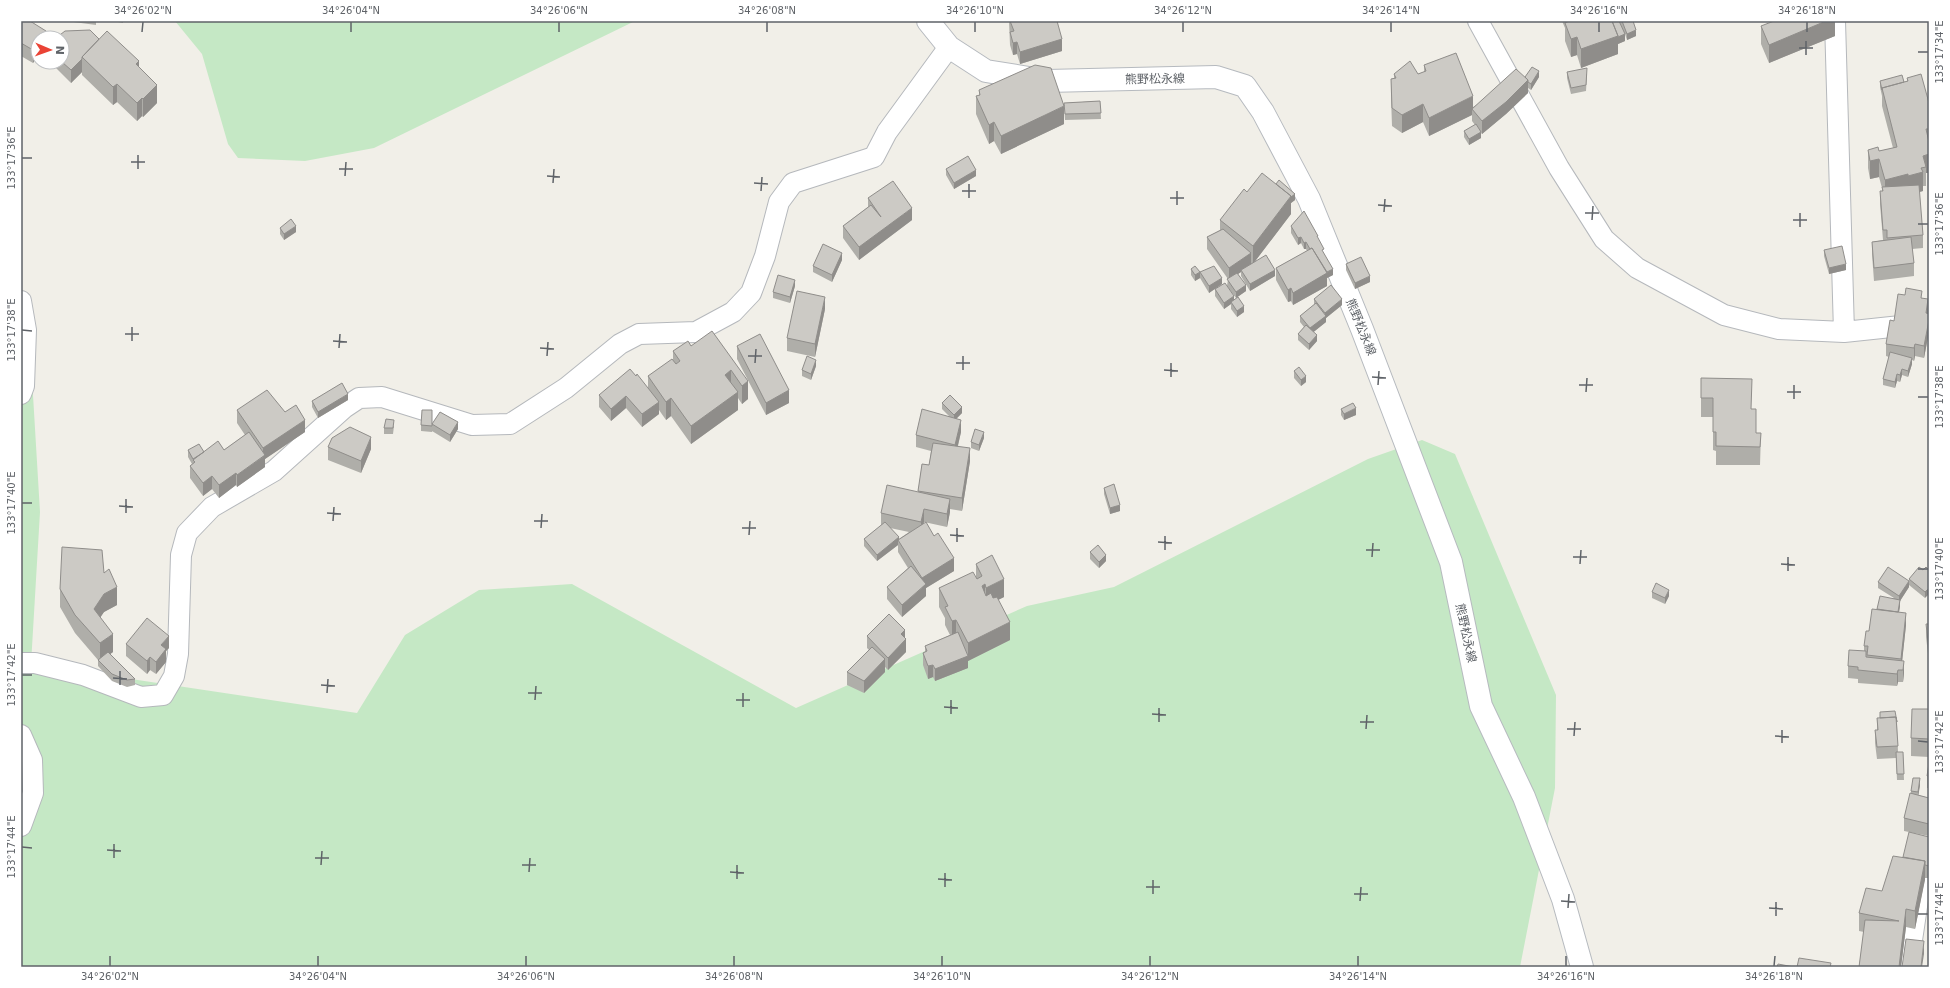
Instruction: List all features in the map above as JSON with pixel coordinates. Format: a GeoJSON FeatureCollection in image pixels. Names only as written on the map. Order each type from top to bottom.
{"type":"FeatureCollection","features":[{"type":"Feature","properties":{"kind":"main road","name":"熊野松永線"},"geometry":{"type":"LineString","coordinates":[[928,21],[949,47],[986,71],[1047,81],[1216,77],[1245,86],[1250,93],[1263,112],[1309,199],[1362,329],[1448,554],[1481,706],[1524,797],[1563,899],[1582,967]]}},
{"type":"Feature","properties":{"kind":"street"},"geometry":{"type":"LineString","coordinates":[[1478,21],[1567,181],[1604,239],[1637,268],[1724,315],[1779,329],[1844,332],[1929,323]]}},
{"type":"Feature","properties":{"kind":"street"},"geometry":{"type":"LineString","coordinates":[[1835,21],[1844,332]]}},
{"type":"Feature","properties":{"kind":"street"},"geometry":{"type":"LineString","coordinates":[[21,663],[35,663],[83,675],[141,696],[163,695],[174,676],[178,654],[181,555],[187,533],[212,507],[274,471],[344,408],[359,398],[382,397],[472,425],[510,424],[566,388],[620,344],[639,334],[696,332],[733,312],[750,293],[764,256],[779,202],[793,183],[874,156],[887,132],[949,47]]}},
{"type":"Feature","properties":{"kind":"street"},"geometry":{"type":"LineString","coordinates":[[21,301],[26,330],[24,386],[21,394]]}},
{"type":"Feature","properties":{"kind":"street"},"geometry":{"type":"LineString","coordinates":[[21,735],[32,760],[33,793],[21,826]]}},
{"type":"Feature","properties":{"kind":"street"},"geometry":{"type":"LineString","coordinates":[[1908,967],[1919,893],[1929,863]]}},
{"type":"Feature","properties":{"kind":"green space"},"geometry":{"type":"Polygon","coordinates":[[[175,21],[635,21],[374,148],[305,161],[238,158],[228,144],[202,54],[175,21]]]}},
{"type":"Feature","properties":{"kind":"green space"},"geometry":{"type":"Polygon","coordinates":[[[21,332],[30,345],[40,512],[31,664],[357,713],[405,635],[479,590],[572,584],[796,708],[1027,606],[1114,587],[1368,459],[1422,440],[1455,454],[1556,695],[1555,788],[1520,967],[21,967],[21,332]]]}},
{"type":"Feature","properties":{"kind":"building"},"geometry":{"type":"Polygon","coordinates":[[[21,21],[30,21],[44,30],[30,30],[30,48],[21,43],[21,21]]]}},
{"type":"Feature","properties":{"kind":"building"},"geometry":{"type":"Polygon","coordinates":[[[1010,21],[1057,21],[1062,39],[1020,52],[1017,42],[1013,43],[1010,32],[1014,31],[1010,21]]]}},
{"type":"Feature","properties":{"kind":"building"},"geometry":{"type":"Polygon","coordinates":[[[1569,21],[1612,21],[1618,36],[1581,49],[1577,37],[1571,39],[1565,23],[1569,21]]]}},
{"type":"Feature","properties":{"kind":"building"},"geometry":{"type":"Polygon","coordinates":[[[1612,21],[1619,21],[1625,34],[1618,37],[1612,21]]]}},
{"type":"Feature","properties":{"kind":"building"},"geometry":{"type":"Polygon","coordinates":[[[1622,21],[1633,21],[1636,30],[1627,34],[1622,21]]]}},
{"type":"Feature","properties":{"kind":"building"},"geometry":{"type":"Polygon","coordinates":[[[1774,21],[1826,21],[1769,45],[1761,26],[1774,21]]]}},
{"type":"Feature","properties":{"kind":"building"},"geometry":{"type":"Polygon","coordinates":[[[90,30],[99,39],[71,70],[70,69],[70,31],[90,30]]]}},
{"type":"Feature","properties":{"kind":"building"},"geometry":{"type":"Polygon","coordinates":[[[107,31],[139,61],[136,64],[157,85],[137,103],[117,84],[113,87],[82,57],[107,31]]]}},
{"type":"Feature","properties":{"kind":"building"},"geometry":{"type":"Polygon","coordinates":[[[1456,53],[1473,96],[1429,118],[1423,104],[1402,115],[1392,108],[1391,79],[1396,78],[1394,74],[1410,61],[1418,74],[1426,71],[1424,65],[1456,53]]]}},
{"type":"Feature","properties":{"kind":"building"},"geometry":{"type":"Polygon","coordinates":[[[1035,65],[1051,68],[1064,106],[1001,136],[994,122],[989,125],[976,96],[980,95],[979,90],[1035,65]]]}},
{"type":"Feature","properties":{"kind":"building"},"geometry":{"type":"Polygon","coordinates":[[[1532,67],[1539,71],[1531,84],[1525,77],[1532,67]]]}},
{"type":"Feature","properties":{"kind":"building"},"geometry":{"type":"Polygon","coordinates":[[[1587,68],[1586,85],[1571,88],[1567,72],[1587,68]]]}},
{"type":"Feature","properties":{"kind":"building"},"geometry":{"type":"Polygon","coordinates":[[[1516,69],[1528,80],[1506,102],[1482,121],[1472,109],[1516,69]]]}},
{"type":"Feature","properties":{"kind":"building"},"geometry":{"type":"Polygon","coordinates":[[[1921,74],[1929,103],[1929,129],[1926,129],[1929,142],[1929,154],[1923,156],[1926,167],[1921,168],[1923,172],[1885,180],[1879,159],[1870,161],[1868,150],[1878,147],[1879,151],[1897,147],[1882,88],[1908,81],[1907,78],[1921,74]]]}},
{"type":"Feature","properties":{"kind":"building"},"geometry":{"type":"Polygon","coordinates":[[[1902,75],[1904,82],[1882,88],[1882,90],[1880,81],[1902,75]]]}},
{"type":"Feature","properties":{"kind":"building"},"geometry":{"type":"Polygon","coordinates":[[[1100,101],[1101,113],[1065,114],[1064,103],[1100,101]]]}},
{"type":"Feature","properties":{"kind":"building"},"geometry":{"type":"Polygon","coordinates":[[[1476,124],[1481,132],[1469,139],[1464,131],[1476,124]]]}},
{"type":"Feature","properties":{"kind":"building"},"geometry":{"type":"Polygon","coordinates":[[[968,156],[976,170],[954,183],[946,169],[968,156]]]}},
{"type":"Feature","properties":{"kind":"building"},"geometry":{"type":"Polygon","coordinates":[[[1262,173],[1291,196],[1253,246],[1220,220],[1244,189],[1247,192],[1262,173]]]}},
{"type":"Feature","properties":{"kind":"building"},"geometry":{"type":"Polygon","coordinates":[[[1279,180],[1295,194],[1291,197],[1276,184],[1279,180]]]}},
{"type":"Feature","properties":{"kind":"building"},"geometry":{"type":"Polygon","coordinates":[[[893,181],[912,208],[859,247],[843,226],[871,205],[881,217],[868,198],[893,181]]]}},
{"type":"Feature","properties":{"kind":"building"},"geometry":{"type":"Polygon","coordinates":[[[1919,185],[1923,235],[1887,238],[1887,230],[1883,230],[1880,191],[1883,191],[1882,187],[1919,185]]]}},
{"type":"Feature","properties":{"kind":"building"},"geometry":{"type":"Polygon","coordinates":[[[1304,211],[1324,249],[1322,250],[1333,269],[1327,272],[1312,248],[1310,249],[1306,242],[1304,243],[1301,237],[1298,238],[1291,226],[1304,211]]]}},
{"type":"Feature","properties":{"kind":"building"},"geometry":{"type":"Polygon","coordinates":[[[291,219],[296,226],[284,234],[280,228],[291,219]]]}},
{"type":"Feature","properties":{"kind":"building"},"geometry":{"type":"Polygon","coordinates":[[[1223,229],[1251,253],[1229,268],[1207,237],[1223,229]]]}},
{"type":"Feature","properties":{"kind":"building"},"geometry":{"type":"Polygon","coordinates":[[[1911,237],[1914,263],[1874,268],[1872,242],[1911,237]]]}},
{"type":"Feature","properties":{"kind":"building"},"geometry":{"type":"Polygon","coordinates":[[[823,244],[842,253],[832,275],[813,266],[823,244]]]}},
{"type":"Feature","properties":{"kind":"building"},"geometry":{"type":"Polygon","coordinates":[[[1842,246],[1846,264],[1829,268],[1824,250],[1842,246]]]}},
{"type":"Feature","properties":{"kind":"building"},"geometry":{"type":"Polygon","coordinates":[[[1312,248],[1327,273],[1293,293],[1291,288],[1288,290],[1276,268],[1312,248]]]}},
{"type":"Feature","properties":{"kind":"building"},"geometry":{"type":"Polygon","coordinates":[[[1266,255],[1275,270],[1250,284],[1241,270],[1266,255]]]}},
{"type":"Feature","properties":{"kind":"building"},"geometry":{"type":"Polygon","coordinates":[[[1361,257],[1370,276],[1355,283],[1346,264],[1361,257]]]}},
{"type":"Feature","properties":{"kind":"building"},"geometry":{"type":"Polygon","coordinates":[[[1195,266],[1200,272],[1195,275],[1191,269],[1195,266]]]}},
{"type":"Feature","properties":{"kind":"building"},"geometry":{"type":"Polygon","coordinates":[[[1214,266],[1222,278],[1209,286],[1200,272],[1214,266]]]}},
{"type":"Feature","properties":{"kind":"building"},"geometry":{"type":"Polygon","coordinates":[[[1237,273],[1246,285],[1236,292],[1227,279],[1237,273]]]}},
{"type":"Feature","properties":{"kind":"building"},"geometry":{"type":"Polygon","coordinates":[[[778,275],[795,280],[790,297],[773,292],[778,275]]]}},
{"type":"Feature","properties":{"kind":"building"},"geometry":{"type":"Polygon","coordinates":[[[1225,283],[1234,296],[1224,303],[1215,289],[1225,283]]]}},
{"type":"Feature","properties":{"kind":"building"},"geometry":{"type":"Polygon","coordinates":[[[1331,285],[1342,299],[1325,313],[1314,299],[1331,285]]]}},
{"type":"Feature","properties":{"kind":"building"},"geometry":{"type":"Polygon","coordinates":[[[1906,288],[1922,291],[1921,298],[1928,299],[1926,313],[1929,314],[1929,320],[1924,346],[1915,344],[1914,348],[1886,344],[1890,320],[1894,321],[1898,294],[1905,295],[1906,288]]]}},
{"type":"Feature","properties":{"kind":"building"},"geometry":{"type":"Polygon","coordinates":[[[797,291],[825,297],[815,344],[787,338],[797,291]]]}},
{"type":"Feature","properties":{"kind":"building"},"geometry":{"type":"Polygon","coordinates":[[[1238,297],[1244,306],[1237,311],[1231,302],[1238,297]]]}},
{"type":"Feature","properties":{"kind":"building"},"geometry":{"type":"Polygon","coordinates":[[[1316,303],[1326,316],[1310,328],[1300,316],[1316,303]]]}},
{"type":"Feature","properties":{"kind":"building"},"geometry":{"type":"Polygon","coordinates":[[[1306,325],[1317,335],[1309,344],[1298,334],[1306,325]]]}},
{"type":"Feature","properties":{"kind":"building"},"geometry":{"type":"Polygon","coordinates":[[[712,331],[748,381],[742,386],[731,370],[725,375],[738,392],[691,426],[671,398],[666,402],[648,376],[672,359],[676,364],[680,361],[673,351],[688,341],[691,346],[712,331]]]}},
{"type":"Feature","properties":{"kind":"building"},"geometry":{"type":"Polygon","coordinates":[[[760,334],[789,390],[766,403],[737,346],[760,334]]]}},
{"type":"Feature","properties":{"kind":"building"},"geometry":{"type":"Polygon","coordinates":[[[1890,352],[1912,358],[1908,371],[1902,369],[1900,375],[1897,374],[1895,382],[1883,379],[1890,352]]]}},
{"type":"Feature","properties":{"kind":"building"},"geometry":{"type":"Polygon","coordinates":[[[807,356],[816,360],[811,374],[802,370],[807,356]]]}},
{"type":"Feature","properties":{"kind":"building"},"geometry":{"type":"Polygon","coordinates":[[[1299,367],[1306,376],[1301,380],[1294,371],[1299,367]]]}},
{"type":"Feature","properties":{"kind":"building"},"geometry":{"type":"Polygon","coordinates":[[[630,369],[636,376],[637,374],[659,402],[642,414],[626,396],[611,409],[599,395],[630,369]]]}},
{"type":"Feature","properties":{"kind":"building"},"geometry":{"type":"Polygon","coordinates":[[[1701,378],[1752,379],[1751,409],[1756,409],[1756,433],[1761,433],[1760,447],[1716,446],[1716,432],[1713,432],[1713,398],[1701,398],[1701,378]]]}},
{"type":"Feature","properties":{"kind":"building"},"geometry":{"type":"Polygon","coordinates":[[[342,383],[348,394],[318,412],[312,401],[342,383]]]}},
{"type":"Feature","properties":{"kind":"building"},"geometry":{"type":"Polygon","coordinates":[[[267,390],[285,412],[296,405],[305,420],[263,448],[237,410],[267,390]]]}},
{"type":"Feature","properties":{"kind":"building"},"geometry":{"type":"Polygon","coordinates":[[[950,395],[962,407],[954,415],[942,403],[950,395]]]}},
{"type":"Feature","properties":{"kind":"building"},"geometry":{"type":"Polygon","coordinates":[[[1353,403],[1356,408],[1344,414],[1341,409],[1353,403]]]}},
{"type":"Feature","properties":{"kind":"building"},"geometry":{"type":"Polygon","coordinates":[[[922,409],[961,420],[955,445],[916,435],[922,409]]]}},
{"type":"Feature","properties":{"kind":"building"},"geometry":{"type":"Polygon","coordinates":[[[422,410],[432,410],[432,426],[421,425],[422,410]]]}},
{"type":"Feature","properties":{"kind":"building"},"geometry":{"type":"Polygon","coordinates":[[[440,412],[458,422],[450,435],[432,424],[440,412]]]}},
{"type":"Feature","properties":{"kind":"building"},"geometry":{"type":"Polygon","coordinates":[[[386,419],[394,420],[393,428],[384,428],[386,419]]]}},
{"type":"Feature","properties":{"kind":"building"},"geometry":{"type":"Polygon","coordinates":[[[350,427],[371,437],[361,461],[328,447],[332,438],[350,427]]]}},
{"type":"Feature","properties":{"kind":"building"},"geometry":{"type":"Polygon","coordinates":[[[975,429],[984,432],[979,445],[971,442],[975,429]]]}},
{"type":"Feature","properties":{"kind":"building"},"geometry":{"type":"Polygon","coordinates":[[[249,432],[265,455],[237,475],[236,473],[219,485],[212,476],[203,483],[190,466],[195,462],[193,460],[218,441],[224,450],[249,432]]]}},
{"type":"Feature","properties":{"kind":"building"},"geometry":{"type":"Polygon","coordinates":[[[933,443],[970,448],[962,498],[918,491],[922,464],[929,465],[933,443]]]}},
{"type":"Feature","properties":{"kind":"building"},"geometry":{"type":"Polygon","coordinates":[[[199,444],[204,452],[193,459],[188,450],[199,444]]]}},
{"type":"Feature","properties":{"kind":"building"},"geometry":{"type":"Polygon","coordinates":[[[1114,484],[1120,505],[1110,508],[1104,488],[1114,484]]]}},
{"type":"Feature","properties":{"kind":"building"},"geometry":{"type":"Polygon","coordinates":[[[887,485],[950,499],[947,514],[924,509],[921,522],[881,513],[887,485]]]}},
{"type":"Feature","properties":{"kind":"building"},"geometry":{"type":"Polygon","coordinates":[[[885,522],[899,537],[877,555],[864,539],[885,522]]]}},
{"type":"Feature","properties":{"kind":"building"},"geometry":{"type":"Polygon","coordinates":[[[926,522],[934,536],[938,533],[954,558],[922,578],[898,540],[926,522]]]}},
{"type":"Feature","properties":{"kind":"building"},"geometry":{"type":"Polygon","coordinates":[[[1098,545],[1106,555],[1099,562],[1090,552],[1098,545]]]}},
{"type":"Feature","properties":{"kind":"building"},"geometry":{"type":"Polygon","coordinates":[[[62,547],[102,550],[104,573],[109,569],[117,587],[104,594],[94,609],[113,634],[100,643],[75,615],[60,589],[62,547]]]}},
{"type":"Feature","properties":{"kind":"building"},"geometry":{"type":"Polygon","coordinates":[[[992,555],[1004,579],[986,588],[985,584],[982,586],[986,596],[991,593],[993,598],[997,597],[1010,622],[968,643],[956,620],[952,621],[945,607],[948,606],[939,588],[973,572],[977,579],[982,576],[976,564],[992,555]]]}},
{"type":"Feature","properties":{"kind":"building"},"geometry":{"type":"Polygon","coordinates":[[[911,566],[926,584],[902,605],[887,587],[911,566]]]}},
{"type":"Feature","properties":{"kind":"building"},"geometry":{"type":"Polygon","coordinates":[[[1888,567],[1909,581],[1899,596],[1878,582],[1888,567]]]}},
{"type":"Feature","properties":{"kind":"building"},"geometry":{"type":"Polygon","coordinates":[[[1919,567],[1923,570],[1926,567],[1929,570],[1929,588],[1925,592],[1909,579],[1919,567]]]}},
{"type":"Feature","properties":{"kind":"building"},"geometry":{"type":"Polygon","coordinates":[[[1656,583],[1669,590],[1665,598],[1652,592],[1656,583]]]}},
{"type":"Feature","properties":{"kind":"building"},"geometry":{"type":"Polygon","coordinates":[[[1880,596],[1900,600],[1898,612],[1877,609],[1880,596]]]}},
{"type":"Feature","properties":{"kind":"building"},"geometry":{"type":"Polygon","coordinates":[[[1872,609],[1906,613],[1901,659],[1867,655],[1868,646],[1864,646],[1866,631],[1869,631],[1872,609]]]}},
{"type":"Feature","properties":{"kind":"building"},"geometry":{"type":"Polygon","coordinates":[[[889,614],[905,630],[901,634],[906,639],[888,658],[867,636],[889,614]]]}},
{"type":"Feature","properties":{"kind":"building"},"geometry":{"type":"Polygon","coordinates":[[[147,618],[169,636],[161,645],[166,649],[156,662],[150,657],[147,661],[126,644],[147,618]]]}},
{"type":"Feature","properties":{"kind":"building"},"geometry":{"type":"Polygon","coordinates":[[[1926,624],[1929,624],[1929,650],[1926,624]]]}},
{"type":"Feature","properties":{"kind":"building"},"geometry":{"type":"Polygon","coordinates":[[[958,632],[968,656],[935,669],[933,665],[928,666],[923,653],[927,651],[925,646],[958,632]]]}},
{"type":"Feature","properties":{"kind":"building"},"geometry":{"type":"Polygon","coordinates":[[[872,647],[885,659],[864,681],[847,672],[872,647]]]}},
{"type":"Feature","properties":{"kind":"building"},"geometry":{"type":"Polygon","coordinates":[[[1849,650],[1866,651],[1866,657],[1904,661],[1903,670],[1898,670],[1897,674],[1858,670],[1858,667],[1848,666],[1849,650]]]}},
{"type":"Feature","properties":{"kind":"building"},"geometry":{"type":"Polygon","coordinates":[[[108,652],[135,679],[127,680],[112,674],[98,660],[108,652]]]}},
{"type":"Feature","properties":{"kind":"building"},"geometry":{"type":"Polygon","coordinates":[[[1912,709],[1929,709],[1929,739],[1911,738],[1912,709]]]}},
{"type":"Feature","properties":{"kind":"building"},"geometry":{"type":"Polygon","coordinates":[[[1895,711],[1897,722],[1896,717],[1880,718],[1880,712],[1895,711]]]}},
{"type":"Feature","properties":{"kind":"building"},"geometry":{"type":"Polygon","coordinates":[[[1896,717],[1898,746],[1877,747],[1875,730],[1878,730],[1877,718],[1896,717]]]}},
{"type":"Feature","properties":{"kind":"building"},"geometry":{"type":"Polygon","coordinates":[[[1896,752],[1903,752],[1904,774],[1897,774],[1896,752]]]}},
{"type":"Feature","properties":{"kind":"building"},"geometry":{"type":"Polygon","coordinates":[[[1929,763],[1929,776],[1927,776],[1929,763]]]}},
{"type":"Feature","properties":{"kind":"building"},"geometry":{"type":"Polygon","coordinates":[[[1913,778],[1920,778],[1918,792],[1911,791],[1913,778]]]}},
{"type":"Feature","properties":{"kind":"building"},"geometry":{"type":"Polygon","coordinates":[[[1910,793],[1929,798],[1929,824],[1904,818],[1910,793]]]}},
{"type":"Feature","properties":{"kind":"building"},"geometry":{"type":"Polygon","coordinates":[[[1909,832],[1929,837],[1929,866],[1925,865],[1925,861],[1903,857],[1909,832]]]}},
{"type":"Feature","properties":{"kind":"building"},"geometry":{"type":"Polygon","coordinates":[[[1893,856],[1925,861],[1915,911],[1906,909],[1899,967],[1859,967],[1865,920],[1899,921],[1859,913],[1866,888],[1882,891],[1893,856]]]}},
{"type":"Feature","properties":{"kind":"building"},"geometry":{"type":"Polygon","coordinates":[[[1906,939],[1924,941],[1921,967],[1902,967],[1906,939]]]}},
{"type":"Feature","properties":{"kind":"building"},"geometry":{"type":"Polygon","coordinates":[[[1799,958],[1831,963],[1830,967],[1797,967],[1799,958]]]}},
{"type":"Feature","properties":{"kind":"building"},"geometry":{"type":"Polygon","coordinates":[[[1778,964],[1794,967],[1777,967],[1778,964]]]}}]}
